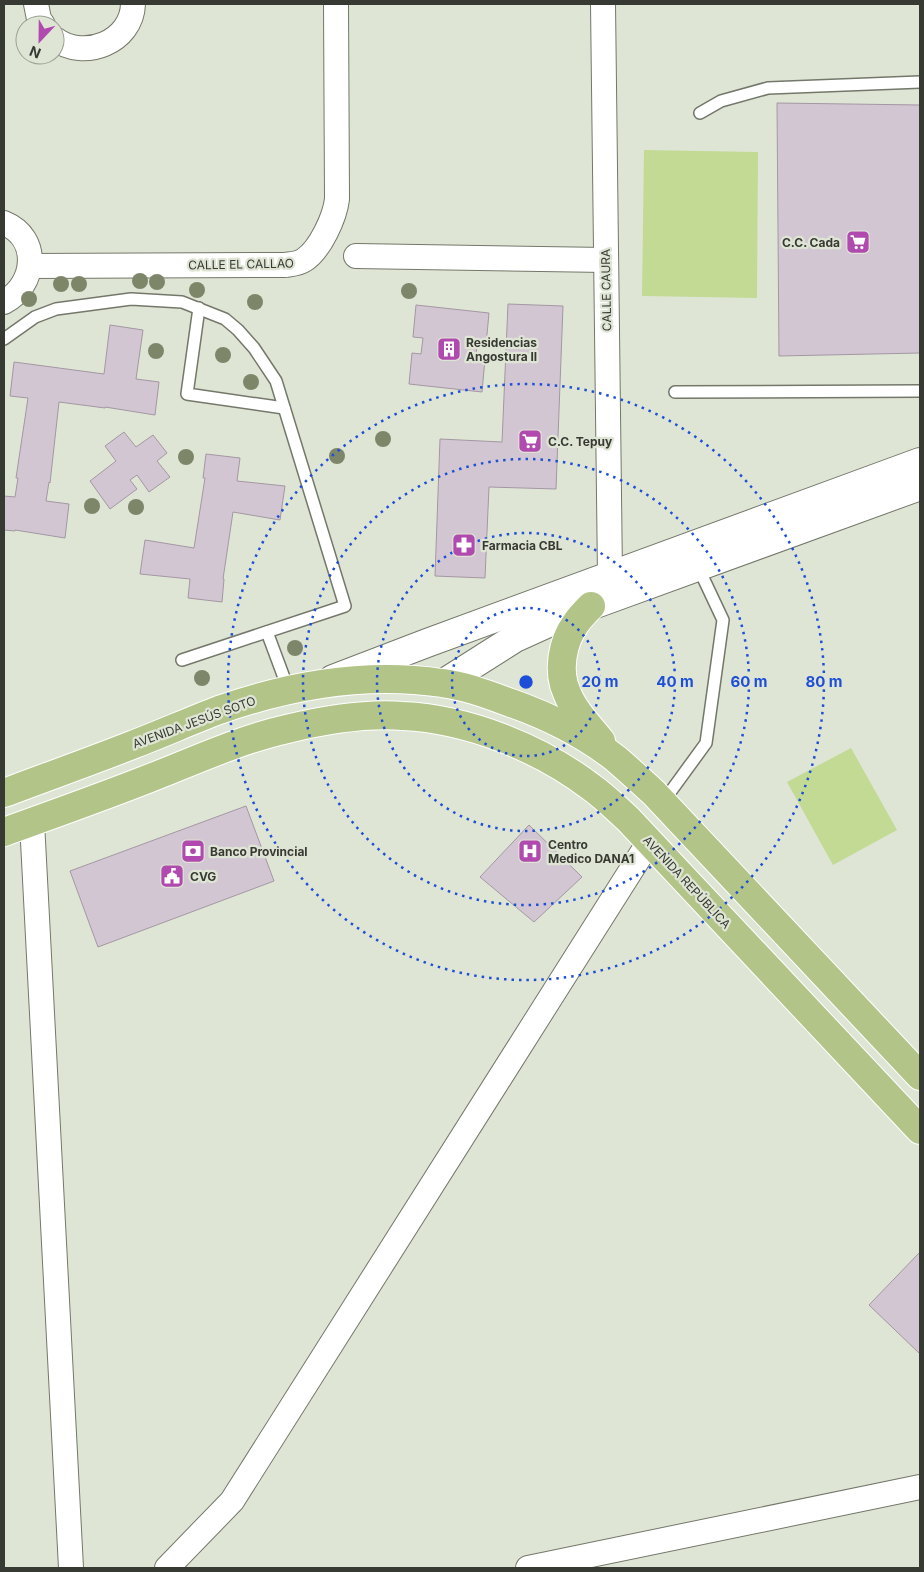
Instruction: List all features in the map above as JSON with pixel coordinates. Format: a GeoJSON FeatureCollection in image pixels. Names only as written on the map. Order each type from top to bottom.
{"type":"FeatureCollection","features":[{"type":"Feature","properties":{"kind":"main road"},"geometry":{"type":"LineString","coordinates":[[591,606],[576,623],[569,635],[564,651],[562,680],[567,694],[577,710],[614,758],[663,802],[920,1076]]}},
{"type":"Feature","properties":{"kind":"main road","name":"AVENIDA JESÚS SOTO"},"geometry":{"type":"LineString","coordinates":[[4,792],[130,746],[220,710],[289,690],[322,684],[370,679],[404,678],[444,683],[487,694],[537,712],[575,732],[614,758]]}},
{"type":"Feature","properties":{"kind":"main road"},"geometry":{"type":"LineString","coordinates":[[4,832],[241,742],[286,729],[328,720],[372,716],[408,704],[444,683]]}},
{"type":"Feature","properties":{"kind":"main road","name":"AVENIDA REPÚBLICA"},"geometry":{"type":"LineString","coordinates":[[372,716],[402,715],[438,720],[476,729],[522,746],[557,764],[592,787],[628,819],[920,1130]]}},
{"type":"Feature","properties":{"kind":"street"},"geometry":{"type":"LineString","coordinates":[[65,44],[83,49],[96,48],[110,42],[120,34],[128,22],[133,4]]}},
{"type":"Feature","properties":{"kind":"street","name":"CALLE EL CALLAO"},"geometry":{"type":"LineString","coordinates":[[30,266],[285,265],[296,264],[307,258],[332,222],[337,199],[336,4]]}},
{"type":"Feature","properties":{"kind":"street","name":"CALLE CAURA"},"geometry":{"type":"LineString","coordinates":[[603,4],[610,576]]}},
{"type":"Feature","properties":{"kind":"street"},"geometry":{"type":"LineString","coordinates":[[4,223],[18,232],[25,242],[30,266],[28,278],[22,288],[13,297],[4,302]]}},
{"type":"Feature","properties":{"kind":"street"},"geometry":{"type":"LineString","coordinates":[[356,256],[606,260]]}},
{"type":"Feature","properties":{"kind":"street"},"geometry":{"type":"LineString","coordinates":[[322,684],[427,643],[920,462]]}},
{"type":"Feature","properties":{"kind":"street"},"geometry":{"type":"LineString","coordinates":[[444,683],[515,638],[568,614],[920,486]]}},
{"type":"Feature","properties":{"kind":"street"},"geometry":{"type":"LineString","coordinates":[[32,822],[72,1567]]}},
{"type":"Feature","properties":{"kind":"street"},"geometry":{"type":"LineString","coordinates":[[167,1568],[232,1501],[649,842]]}},
{"type":"Feature","properties":{"kind":"street"},"geometry":{"type":"LineString","coordinates":[[528,1568],[920,1487]]}},
{"type":"Feature","properties":{"kind":"lane"},"geometry":{"type":"LineString","coordinates":[[700,113],[721,102],[768,88],[920,82]]}},
{"type":"Feature","properties":{"kind":"lane"},"geometry":{"type":"LineString","coordinates":[[4,338],[35,317],[56,309],[131,299],[182,302],[224,320],[238,330],[254,348],[276,381],[345,606],[182,660]]}},
{"type":"Feature","properties":{"kind":"lane"},"geometry":{"type":"LineString","coordinates":[[199,308],[187,394],[284,408]]}},
{"type":"Feature","properties":{"kind":"lane"},"geometry":{"type":"LineString","coordinates":[[675,392],[920,391]]}},
{"type":"Feature","properties":{"kind":"lane"},"geometry":{"type":"LineString","coordinates":[[663,802],[706,743],[723,620],[698,567]]}},
{"type":"Feature","properties":{"kind":"lane"},"geometry":{"type":"LineString","coordinates":[[267,632],[289,690]]}},
{"type":"Feature","properties":{"kind":"green space"},"geometry":{"type":"Polygon","coordinates":[[[644,150],[758,152],[757,298],[642,296],[644,150]]]}},
{"type":"Feature","properties":{"kind":"green space"},"geometry":{"type":"Polygon","coordinates":[[[851,748],[897,830],[833,865],[787,782],[851,748]]]}},
{"type":"Feature","properties":{"kind":"building"},"geometry":{"type":"Polygon","coordinates":[[[777,103],[920,105],[920,353],[779,356],[777,103]]]}},
{"type":"Feature","properties":{"kind":"building","name":"C.C. Tepuy"},"geometry":{"type":"Polygon","coordinates":[[[508,304],[563,306],[556,489],[489,487],[485,578],[435,576],[440,439],[502,442],[508,304]]]}},
{"type":"Feature","properties":{"kind":"building","name":"Residencias Angostura II"},"geometry":{"type":"Polygon","coordinates":[[[416,305],[489,313],[486,345],[477,343],[476,359],[485,359],[482,392],[409,384],[412,353],[421,354],[423,338],[413,337],[416,305]]]}},
{"type":"Feature","properties":{"kind":"building"},"geometry":{"type":"Polygon","coordinates":[[[110,325],[143,330],[136,379],[159,382],[155,415],[59,402],[50,483],[46,501],[69,504],[65,538],[4,530],[4,496],[15,497],[28,398],[10,396],[14,362],[104,374],[110,325]]]}},
{"type":"Feature","properties":{"kind":"building"},"geometry":{"type":"Polygon","coordinates":[[[124,432],[136,447],[153,435],[167,453],[157,461],[170,477],[149,492],[137,475],[130,480],[137,489],[110,509],[90,481],[116,461],[105,446],[124,432]]]}},
{"type":"Feature","properties":{"kind":"building"},"geometry":{"type":"Polygon","coordinates":[[[206,454],[240,458],[237,481],[285,486],[280,520],[233,512],[223,579],[222,602],[188,598],[190,579],[140,574],[145,540],[194,548],[205,478],[203,478],[206,454]]]}},
{"type":"Feature","properties":{"kind":"building","name":"CVG"},"geometry":{"type":"Polygon","coordinates":[[[246,806],[274,881],[98,947],[70,871],[246,806]]]}},
{"type":"Feature","properties":{"kind":"building","name":"Centro Medico DANA1"},"geometry":{"type":"Polygon","coordinates":[[[529,825],[582,877],[534,922],[480,877],[529,825]]]}},
{"type":"Feature","properties":{"kind":"building"},"geometry":{"type":"Polygon","coordinates":[[[920,1252],[920,1354],[869,1305],[920,1252]]]}},
{"type":"Feature","properties":{"kind":"place","name":"C.C. Cada"},"geometry":{"type":"Point","coordinates":[858,242]}},
{"type":"Feature","properties":{"kind":"place","name":"Residencias Angostura II"},"geometry":{"type":"Point","coordinates":[449,349]}},
{"type":"Feature","properties":{"kind":"place","name":"C.C. Tepuy"},"geometry":{"type":"Point","coordinates":[530,441]}},
{"type":"Feature","properties":{"kind":"place","name":"Farmacia CBL"},"geometry":{"type":"Point","coordinates":[464,545]}},
{"type":"Feature","properties":{"kind":"place","name":"Banco Provincial"},"geometry":{"type":"Point","coordinates":[193,851]}},
{"type":"Feature","properties":{"kind":"place","name":"Centro Medico DANA1"},"geometry":{"type":"Point","coordinates":[530,851]}},
{"type":"Feature","properties":{"kind":"place","name":"CVG"},"geometry":{"type":"Point","coordinates":[172,876]}}]}
